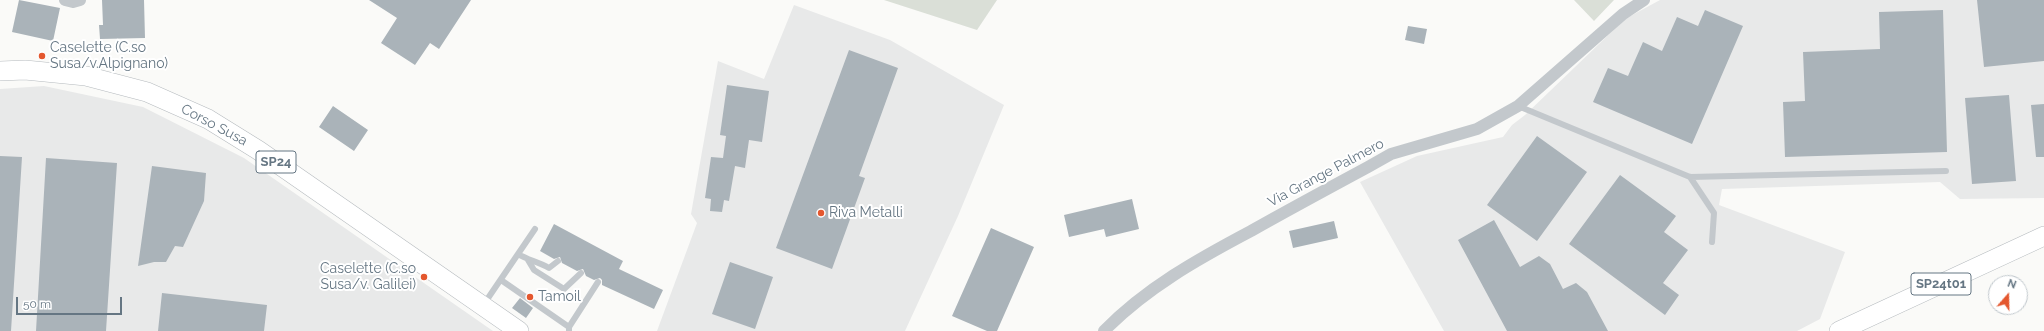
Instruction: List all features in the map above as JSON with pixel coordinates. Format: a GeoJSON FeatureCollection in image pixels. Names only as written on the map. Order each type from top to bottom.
{"type":"FeatureCollection","features":[{"type":"Feature","properties":{"kind":"main road","name":"Corso Susa"},"geometry":{"type":"LineString","coordinates":[[0,71],[25,70],[86,76],[147,92],[208,119],[258,150],[519,331]]}},
{"type":"Feature","properties":{"kind":"main road","name":"SP24t01"},"geometry":{"type":"LineString","coordinates":[[1838,331],[2044,236]]}},
{"type":"Feature","properties":{"kind":"street"},"geometry":{"type":"LineString","coordinates":[[65,0],[74,2],[80,0]]}},
{"type":"Feature","properties":{"kind":"street","name":"Via Grange Palmero"},"geometry":{"type":"LineString","coordinates":[[1104,331],[1122,313],[1164,280],[1206,255],[1391,154],[1477,129],[1518,106],[1623,14],[1644,0]]}},
{"type":"Feature","properties":{"kind":"lane"},"geometry":{"type":"LineString","coordinates":[[1518,106],[1690,177],[1946,171]]}},
{"type":"Feature","properties":{"kind":"lane"},"geometry":{"type":"LineString","coordinates":[[1690,177],[1714,213],[1712,242]]}},
{"type":"Feature","properties":{"kind":"lane"},"geometry":{"type":"LineString","coordinates":[[482,306],[535,229]]}},
{"type":"Feature","properties":{"kind":"lane"},"geometry":{"type":"LineString","coordinates":[[518,254],[528,260],[540,263],[550,268],[558,261]]}},
{"type":"Feature","properties":{"kind":"lane"},"geometry":{"type":"LineString","coordinates":[[528,260],[534,270],[564,289],[581,273]]}},
{"type":"Feature","properties":{"kind":"lane"},"geometry":{"type":"LineString","coordinates":[[501,280],[569,329],[598,282]]}},
{"type":"Feature","properties":{"kind":"shaded area"},"geometry":{"type":"Polygon","coordinates":[[[884,0],[997,0],[977,30],[884,0]]]}},
{"type":"Feature","properties":{"kind":"shaded area"},"geometry":{"type":"Polygon","coordinates":[[[1574,0],[1614,0],[1594,21],[1574,0]]]}},
{"type":"Feature","properties":{"kind":"shaded area"},"geometry":{"type":"Polygon","coordinates":[[[1660,0],[2044,0],[2044,198],[1960,199],[1940,182],[1722,189],[1719,205],[1845,252],[1820,319],[1797,331],[1444,331],[1360,182],[1417,156],[1503,137],[1512,125],[1525,115],[1625,19],[1660,0]]]}},
{"type":"Feature","properties":{"kind":"shaded area"},"geometry":{"type":"Polygon","coordinates":[[[794,5],[890,40],[1004,105],[958,216],[905,331],[657,331],[697,223],[691,214],[718,61],[764,79],[794,5]]]}},
{"type":"Feature","properties":{"kind":"shaded area"},"geometry":{"type":"Polygon","coordinates":[[[44,86],[143,107],[244,158],[493,331],[0,331],[0,89],[44,86]]]}},
{"type":"Feature","properties":{"kind":"building"},"geometry":{"type":"Polygon","coordinates":[[[19,0],[60,8],[53,41],[12,32],[19,0]]]}},
{"type":"Feature","properties":{"kind":"building"},"geometry":{"type":"Polygon","coordinates":[[[102,0],[144,0],[145,38],[100,39],[99,25],[103,25],[102,0]]]}},
{"type":"Feature","properties":{"kind":"building"},"geometry":{"type":"Polygon","coordinates":[[[369,0],[471,0],[439,49],[430,43],[415,65],[381,43],[397,18],[369,0]]]}},
{"type":"Feature","properties":{"kind":"building"},"geometry":{"type":"Polygon","coordinates":[[[1977,0],[2044,0],[2044,61],[1984,67],[1977,0]]]}},
{"type":"Feature","properties":{"kind":"building"},"geometry":{"type":"Polygon","coordinates":[[[1705,10],[1743,26],[1692,144],[1593,102],[1608,68],[1628,76],[1643,42],[1662,51],[1677,17],[1698,26],[1705,10]]]}},
{"type":"Feature","properties":{"kind":"building"},"geometry":{"type":"Polygon","coordinates":[[[1943,10],[1947,152],[1785,157],[1783,102],[1805,101],[1803,52],[1880,49],[1879,12],[1943,10]]]}},
{"type":"Feature","properties":{"kind":"building"},"geometry":{"type":"Polygon","coordinates":[[[1408,26],[1427,29],[1424,44],[1405,40],[1408,26]]]}},
{"type":"Feature","properties":{"kind":"building"},"geometry":{"type":"Polygon","coordinates":[[[849,50],[898,68],[859,176],[865,178],[832,269],[776,248],[849,50]]]}},
{"type":"Feature","properties":{"kind":"building"},"geometry":{"type":"Polygon","coordinates":[[[727,85],[769,91],[762,142],[749,140],[745,168],[735,166],[729,201],[724,200],[722,212],[710,211],[711,199],[705,198],[711,157],[723,158],[726,136],[720,135],[727,85]]]}},
{"type":"Feature","properties":{"kind":"building"},"geometry":{"type":"Polygon","coordinates":[[[2009,95],[2016,181],[1972,184],[1965,98],[2009,95]]]}},
{"type":"Feature","properties":{"kind":"building"},"geometry":{"type":"Polygon","coordinates":[[[2044,104],[2044,157],[2036,157],[2031,105],[2044,104]]]}},
{"type":"Feature","properties":{"kind":"building"},"geometry":{"type":"Polygon","coordinates":[[[333,106],[368,130],[354,151],[319,127],[333,106]]]}},
{"type":"Feature","properties":{"kind":"building"},"geometry":{"type":"Polygon","coordinates":[[[1537,136],[1587,172],[1537,241],[1487,205],[1537,136]]]}},
{"type":"Feature","properties":{"kind":"building"},"geometry":{"type":"Polygon","coordinates":[[[0,156],[22,157],[11,331],[0,331],[0,156]]]}},
{"type":"Feature","properties":{"kind":"building"},"geometry":{"type":"Polygon","coordinates":[[[46,158],[117,163],[106,331],[36,331],[46,158]]]}},
{"type":"Feature","properties":{"kind":"building"},"geometry":{"type":"Polygon","coordinates":[[[152,166],[206,173],[204,201],[183,247],[175,246],[166,262],[154,262],[138,266],[152,166]]]}},
{"type":"Feature","properties":{"kind":"building"},"geometry":{"type":"Polygon","coordinates":[[[1620,175],[1676,216],[1664,232],[1688,250],[1663,283],[1679,295],[1665,315],[1569,244],[1620,175]]]}},
{"type":"Feature","properties":{"kind":"building"},"geometry":{"type":"Polygon","coordinates":[[[1132,199],[1139,229],[1106,237],[1104,229],[1069,237],[1064,215],[1132,199]]]}},
{"type":"Feature","properties":{"kind":"building"},"geometry":{"type":"Polygon","coordinates":[[[1494,220],[1520,267],[1539,256],[1550,264],[1563,289],[1576,283],[1587,292],[1608,331],[1507,331],[1458,240],[1494,220]]]}},
{"type":"Feature","properties":{"kind":"building"},"geometry":{"type":"Polygon","coordinates":[[[1334,221],[1338,238],[1293,248],[1289,231],[1334,221]]]}},
{"type":"Feature","properties":{"kind":"building"},"geometry":{"type":"Polygon","coordinates":[[[554,224],[623,261],[619,269],[663,290],[654,309],[602,285],[602,280],[600,278],[594,280],[586,276],[583,269],[577,271],[562,263],[560,257],[554,259],[540,251],[554,224]]]}},
{"type":"Feature","properties":{"kind":"building"},"geometry":{"type":"Polygon","coordinates":[[[991,228],[1034,247],[997,331],[987,331],[952,316],[991,228]]]}},
{"type":"Feature","properties":{"kind":"building"},"geometry":{"type":"Polygon","coordinates":[[[730,262],[773,277],[755,329],[712,314],[730,262]]]}},
{"type":"Feature","properties":{"kind":"building"},"geometry":{"type":"Polygon","coordinates":[[[162,293],[267,305],[264,331],[158,331],[162,293]]]}},
{"type":"Feature","properties":{"kind":"building"},"geometry":{"type":"Polygon","coordinates":[[[520,298],[533,308],[526,318],[512,308],[520,298]]]}},
{"type":"Feature","properties":{"kind":"place","name":"Caselette (C.so Susa/v.Alpignano)"},"geometry":{"type":"Point","coordinates":[42,56]}},
{"type":"Feature","properties":{"kind":"place","name":"Riva Metalli"},"geometry":{"type":"Point","coordinates":[821,213]}},
{"type":"Feature","properties":{"kind":"place","name":"Caselette (C.so Susa/v. Galilei)"},"geometry":{"type":"Point","coordinates":[424,277]}},
{"type":"Feature","properties":{"kind":"place","name":"Tamoil"},"geometry":{"type":"Point","coordinates":[530,297]}}]}
